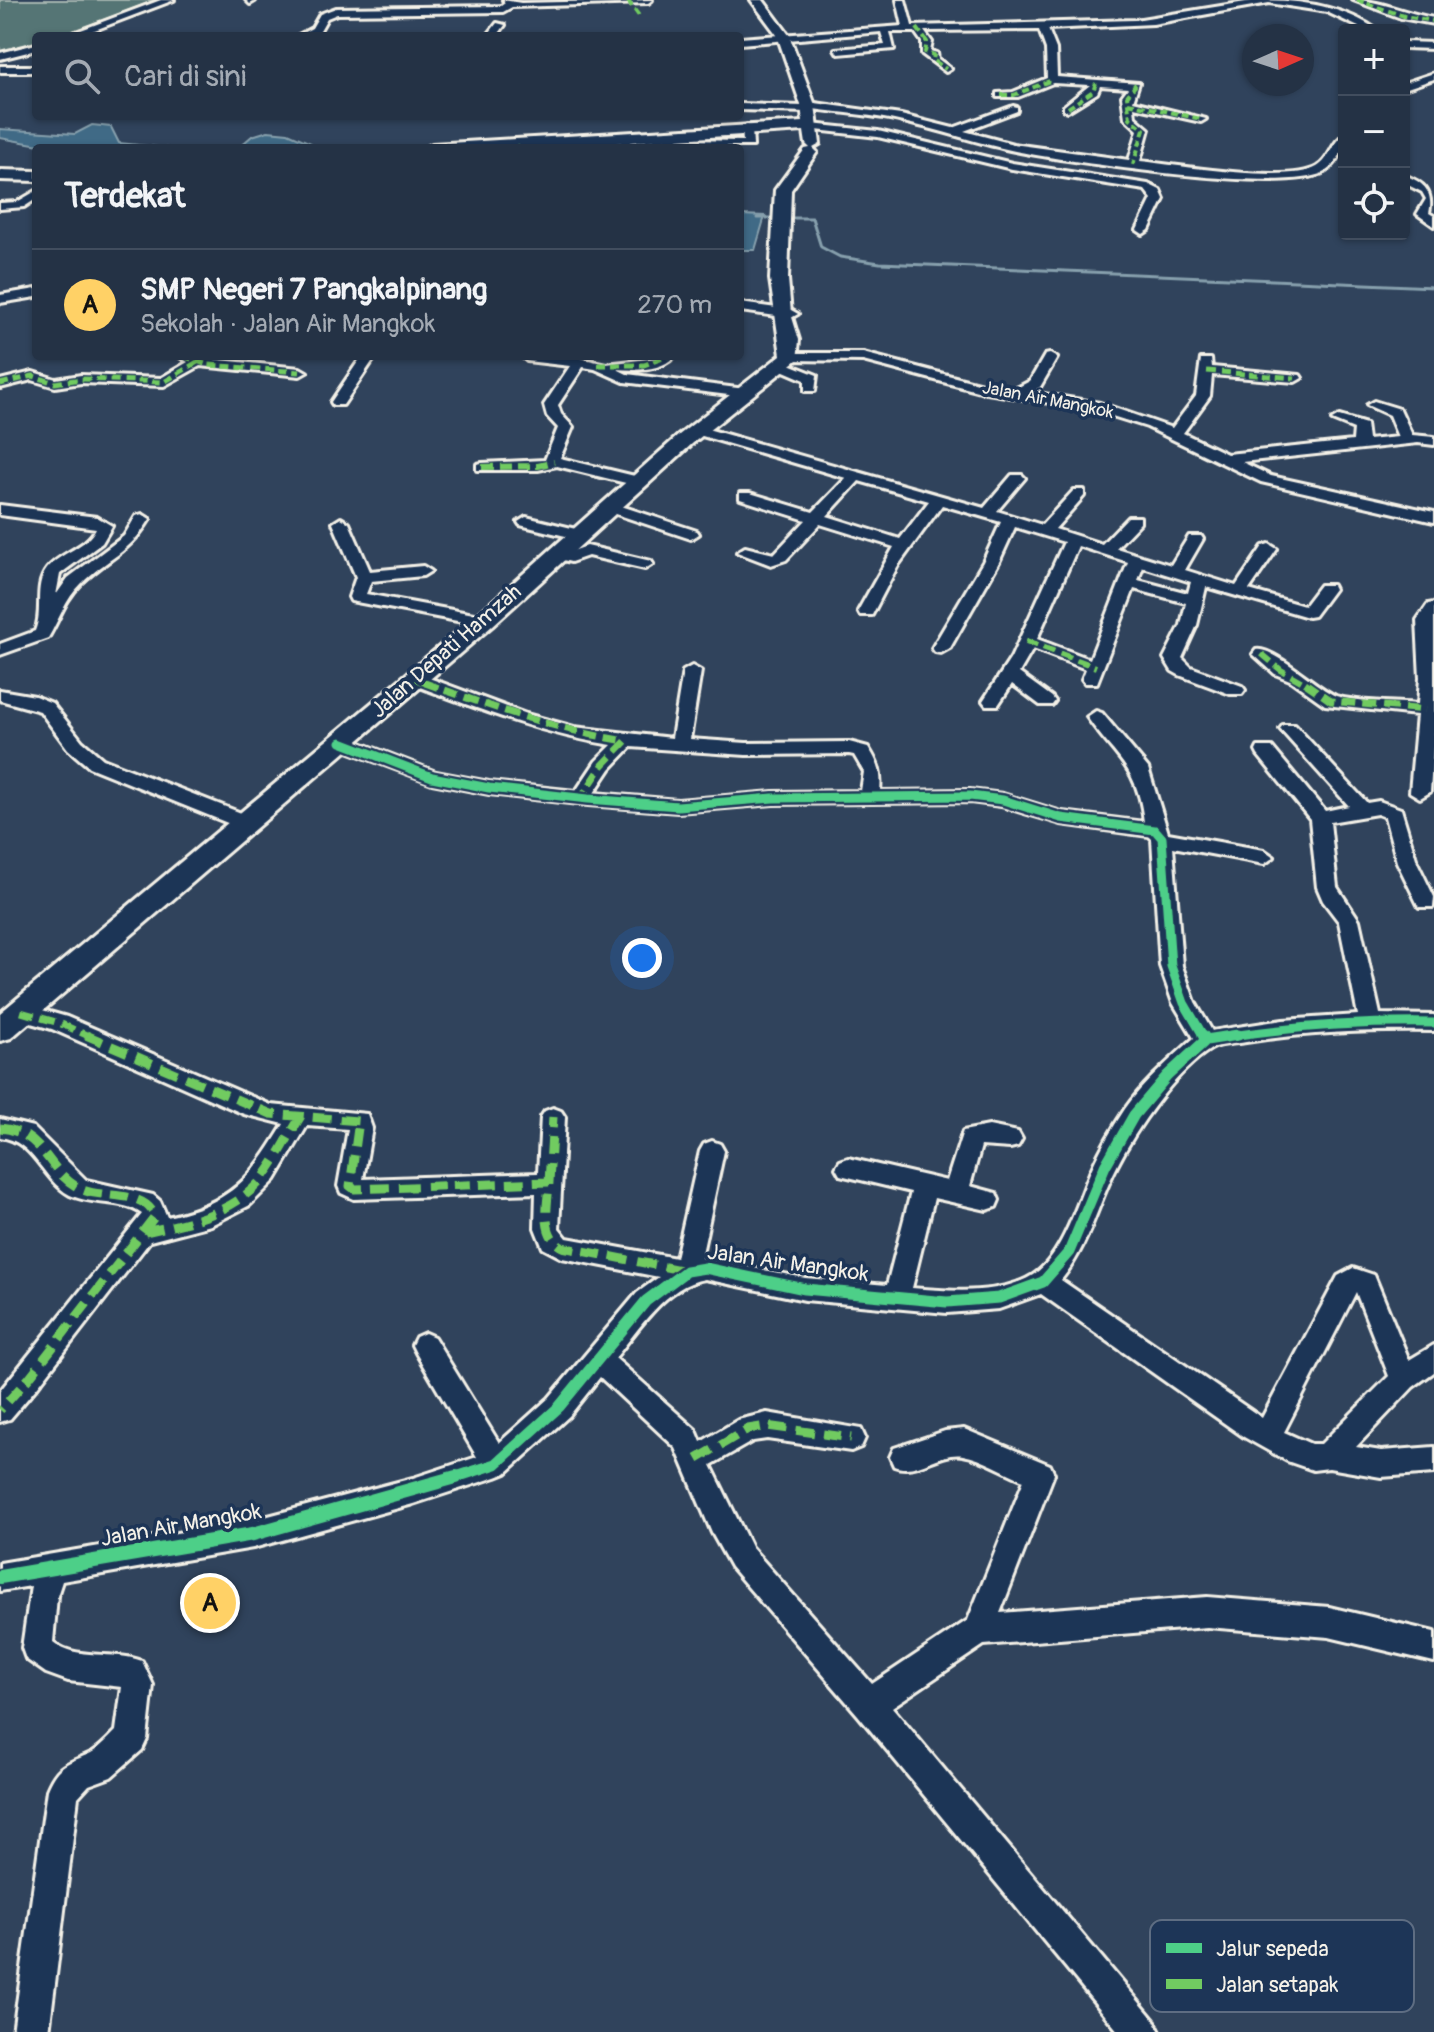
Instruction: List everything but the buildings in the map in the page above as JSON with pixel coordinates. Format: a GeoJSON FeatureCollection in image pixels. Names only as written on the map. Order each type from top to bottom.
{"type":"FeatureCollection","features":[{"type":"Feature","properties":{"kind":"main road"},"geometry":{"type":"LineString","coordinates":[[757,0],[783,35],[808,107],[810,152],[802,185]]}},
{"type":"Feature","properties":{"kind":"main road"},"geometry":{"type":"LineString","coordinates":[[626,144],[747,128],[810,126]]}},
{"type":"Feature","properties":{"kind":"main road"},"geometry":{"type":"LineString","coordinates":[[787,316],[779,279],[785,184],[810,152]]}},
{"type":"Feature","properties":{"kind":"main road"},"geometry":{"type":"LineString","coordinates":[[0,175],[32,176]]}},
{"type":"Feature","properties":{"kind":"main road"},"geometry":{"type":"LineString","coordinates":[[786,361],[787,316],[797,278]]}},
{"type":"Feature","properties":{"kind":"main road","name":"Jalan Depati Hamzah"},"geometry":{"type":"LineString","coordinates":[[0,1030],[484,621],[697,430],[786,361]]}},
{"type":"Feature","properties":{"kind":"street"},"geometry":{"type":"LineString","coordinates":[[81,32],[170,0]]}},
{"type":"Feature","properties":{"kind":"street"},"geometry":{"type":"LineString","coordinates":[[311,32],[316,30],[323,16],[336,11],[482,6],[503,9],[509,2],[544,4],[648,0]]}},
{"type":"Feature","properties":{"kind":"street"},"geometry":{"type":"LineString","coordinates":[[901,0],[913,28],[927,42],[925,52],[934,55],[933,60],[946,69]]}},
{"type":"Feature","properties":{"kind":"street"},"geometry":{"type":"LineString","coordinates":[[744,40],[884,29],[1158,21],[1272,0],[1297,7],[1329,9],[1362,24]]}},
{"type":"Feature","properties":{"kind":"street"},"geometry":{"type":"LineString","coordinates":[[1357,0],[1404,16],[1434,21]]}},
{"type":"Feature","properties":{"kind":"street"},"geometry":{"type":"LineString","coordinates":[[628,1],[639,16]]}},
{"type":"Feature","properties":{"kind":"street"},"geometry":{"type":"LineString","coordinates":[[572,3],[576,18]]}},
{"type":"Feature","properties":{"kind":"street"},"geometry":{"type":"LineString","coordinates":[[544,4],[550,19]]}},
{"type":"Feature","properties":{"kind":"street"},"geometry":{"type":"LineString","coordinates":[[482,6],[483,21]]}},
{"type":"Feature","properties":{"kind":"street"},"geometry":{"type":"LineString","coordinates":[[1354,19],[1394,22]]}},
{"type":"Feature","properties":{"kind":"street"},"geometry":{"type":"LineString","coordinates":[[495,32],[500,25]]}},
{"type":"Feature","properties":{"kind":"street"},"geometry":{"type":"LineString","coordinates":[[1042,26],[1051,49],[1052,80]]}},
{"type":"Feature","properties":{"kind":"street"},"geometry":{"type":"LineString","coordinates":[[838,51],[891,47],[884,29]]}},
{"type":"Feature","properties":{"kind":"street"},"geometry":{"type":"LineString","coordinates":[[1410,45],[1434,46]]}},
{"type":"Feature","properties":{"kind":"street"},"geometry":{"type":"LineString","coordinates":[[0,56],[32,48]]}},
{"type":"Feature","properties":{"kind":"street"},"geometry":{"type":"LineString","coordinates":[[0,69],[32,69]]}},
{"type":"Feature","properties":{"kind":"street"},"geometry":{"type":"LineString","coordinates":[[1410,84],[1434,76]]}},
{"type":"Feature","properties":{"kind":"street"},"geometry":{"type":"LineString","coordinates":[[1001,95],[1014,95],[1052,80],[1135,85],[1127,96],[1130,118],[1144,129],[1133,165]]}},
{"type":"Feature","properties":{"kind":"street"},"geometry":{"type":"LineString","coordinates":[[1068,108],[1093,91],[1096,83]]}},
{"type":"Feature","properties":{"kind":"street"},"geometry":{"type":"LineString","coordinates":[[847,110],[892,103]]}},
{"type":"Feature","properties":{"kind":"street"},"geometry":{"type":"LineString","coordinates":[[1128,103],[1201,119]]}},
{"type":"Feature","properties":{"kind":"street"},"geometry":{"type":"LineString","coordinates":[[744,107],[847,110],[901,118],[1021,149],[1133,165],[1275,178],[1321,170],[1338,159]]}},
{"type":"Feature","properties":{"kind":"street"},"geometry":{"type":"LineString","coordinates":[[953,132],[1013,109]]}},
{"type":"Feature","properties":{"kind":"street"},"geometry":{"type":"LineString","coordinates":[[810,126],[878,134],[1012,166],[1148,187],[1156,192],[1158,199],[1143,230]]}},
{"type":"Feature","properties":{"kind":"street"},"geometry":{"type":"LineString","coordinates":[[687,143],[749,144],[747,128]]}},
{"type":"Feature","properties":{"kind":"street"},"geometry":{"type":"LineString","coordinates":[[1410,182],[1430,194],[1432,199],[1423,214],[1434,222]]}},
{"type":"Feature","properties":{"kind":"street"},"geometry":{"type":"LineString","coordinates":[[0,206],[20,205],[32,197]]}},
{"type":"Feature","properties":{"kind":"street"},"geometry":{"type":"LineString","coordinates":[[0,299],[32,294]]}},
{"type":"Feature","properties":{"kind":"street"},"geometry":{"type":"LineString","coordinates":[[744,308],[787,316]]}},
{"type":"Feature","properties":{"kind":"street","name":"Jalan Air Mangkok"},"geometry":{"type":"LineString","coordinates":[[786,361],[863,357],[1016,394],[1095,406],[1175,434],[1266,479],[1434,517]]}},
{"type":"Feature","properties":{"kind":"street"},"geometry":{"type":"LineString","coordinates":[[1016,394],[1035,384],[1050,358]]}},
{"type":"Feature","properties":{"kind":"street"},"geometry":{"type":"LineString","coordinates":[[196,360],[242,362],[300,372]]}},
{"type":"Feature","properties":{"kind":"street"},"geometry":{"type":"LineString","coordinates":[[338,402],[366,360]]}},
{"type":"Feature","properties":{"kind":"street"},"geometry":{"type":"LineString","coordinates":[[559,360],[598,365],[649,365],[663,360]]}},
{"type":"Feature","properties":{"kind":"street"},"geometry":{"type":"LineString","coordinates":[[0,384],[33,376],[55,383],[81,379],[164,382],[199,361]]}},
{"type":"Feature","properties":{"kind":"street"},"geometry":{"type":"LineString","coordinates":[[786,361],[812,378],[810,388]]}},
{"type":"Feature","properties":{"kind":"street"},"geometry":{"type":"LineString","coordinates":[[554,462],[551,458],[566,427],[554,416],[551,405],[580,362]]}},
{"type":"Feature","properties":{"kind":"street"},"geometry":{"type":"LineString","coordinates":[[598,365],[618,377],[745,393]]}},
{"type":"Feature","properties":{"kind":"street"},"geometry":{"type":"LineString","coordinates":[[1175,434],[1188,414],[1198,406],[1207,366],[1295,378]]}},
{"type":"Feature","properties":{"kind":"street"},"geometry":{"type":"LineString","coordinates":[[1374,405],[1395,412],[1421,437]]}},
{"type":"Feature","properties":{"kind":"street"},"geometry":{"type":"LineString","coordinates":[[1339,420],[1361,427],[1360,446]]}},
{"type":"Feature","properties":{"kind":"street"},"geometry":{"type":"LineString","coordinates":[[697,430],[1010,520],[1072,542],[1308,612],[1326,589]]}},
{"type":"Feature","properties":{"kind":"street"},"geometry":{"type":"LineString","coordinates":[[1225,459],[1421,437]]}},
{"type":"Feature","properties":{"kind":"street"},"geometry":{"type":"LineString","coordinates":[[482,467],[538,466],[554,462],[638,481]]}},
{"type":"Feature","properties":{"kind":"street"},"geometry":{"type":"LineString","coordinates":[[745,552],[771,560],[780,557],[857,475]]}},
{"type":"Feature","properties":{"kind":"street"},"geometry":{"type":"LineString","coordinates":[[987,514],[1017,478]]}},
{"type":"Feature","properties":{"kind":"street"},"geometry":{"type":"LineString","coordinates":[[1045,531],[1079,493]]}},
{"type":"Feature","properties":{"kind":"street"},"geometry":{"type":"LineString","coordinates":[[745,496],[814,520],[903,545]]}},
{"type":"Feature","properties":{"kind":"street"},"geometry":{"type":"LineString","coordinates":[[866,611],[877,585],[937,501]]}},
{"type":"Feature","properties":{"kind":"street"},"geometry":{"type":"LineString","coordinates":[[609,507],[691,534]]}},
{"type":"Feature","properties":{"kind":"street"},"geometry":{"type":"LineString","coordinates":[[0,510],[97,522],[104,526],[104,532],[98,538],[61,563],[50,575],[47,581],[48,618]]}},
{"type":"Feature","properties":{"kind":"street"},"geometry":{"type":"LineString","coordinates":[[0,650],[42,634],[48,618],[74,581],[130,539],[142,519]]}},
{"type":"Feature","properties":{"kind":"street"},"geometry":{"type":"LineString","coordinates":[[941,648],[991,562],[1010,520]]}},
{"type":"Feature","properties":{"kind":"street"},"geometry":{"type":"LineString","coordinates":[[1105,550],[1134,520]]}},
{"type":"Feature","properties":{"kind":"street"},"geometry":{"type":"LineString","coordinates":[[526,522],[578,534]]}},
{"type":"Feature","properties":{"kind":"street"},"geometry":{"type":"LineString","coordinates":[[341,523],[364,577],[359,599],[484,621]]}},
{"type":"Feature","properties":{"kind":"street"},"geometry":{"type":"LineString","coordinates":[[1175,572],[1195,539]]}},
{"type":"Feature","properties":{"kind":"street"},"geometry":{"type":"LineString","coordinates":[[992,701],[1010,674],[1072,542]]}},
{"type":"Feature","properties":{"kind":"street"},"geometry":{"type":"LineString","coordinates":[[1239,593],[1269,549]]}},
{"type":"Feature","properties":{"kind":"street"},"geometry":{"type":"LineString","coordinates":[[557,554],[571,557],[587,551],[645,564]]}},
{"type":"Feature","properties":{"kind":"street"},"geometry":{"type":"LineString","coordinates":[[1026,641],[1094,673],[1137,561]]}},
{"type":"Feature","properties":{"kind":"street"},"geometry":{"type":"LineString","coordinates":[[364,577],[423,571]]}},
{"type":"Feature","properties":{"kind":"street"},"geometry":{"type":"LineString","coordinates":[[1200,579],[1189,625],[1173,658],[1178,667],[1185,671],[1236,690]]}},
{"type":"Feature","properties":{"kind":"street"},"geometry":{"type":"LineString","coordinates":[[1129,583],[1194,600]]}},
{"type":"Feature","properties":{"kind":"street"},"geometry":{"type":"LineString","coordinates":[[1420,792],[1425,710],[1432,679],[1425,620],[1434,608]]}},
{"type":"Feature","properties":{"kind":"street"},"geometry":{"type":"LineString","coordinates":[[1262,654],[1281,670],[1331,701],[1425,710]]}},
{"type":"Feature","properties":{"kind":"street"},"geometry":{"type":"LineString","coordinates":[[680,743],[692,671]]}},
{"type":"Feature","properties":{"kind":"street"},"geometry":{"type":"LineString","coordinates":[[1010,674],[1046,701]]}},
{"type":"Feature","properties":{"kind":"street"},"geometry":{"type":"LineString","coordinates":[[415,679],[520,718],[573,733],[626,741],[746,749],[849,748],[861,751],[873,772],[870,796]]}},
{"type":"Feature","properties":{"kind":"street"},"geometry":{"type":"LineString","coordinates":[[0,695],[46,707],[75,745],[96,763],[247,823]]}},
{"type":"Feature","properties":{"kind":"street"},"geometry":{"type":"LineString","coordinates":[[1096,717],[1108,735],[1135,762],[1148,791],[1159,834],[1171,966],[1184,1003],[1206,1040],[1283,1028],[1371,1022],[1434,1023]]}},
{"type":"Feature","properties":{"kind":"street"},"geometry":{"type":"LineString","coordinates":[[1289,729],[1363,810]]}},
{"type":"Feature","properties":{"kind":"street"},"geometry":{"type":"LineString","coordinates":[[581,798],[603,765],[626,741]]}},
{"type":"Feature","properties":{"kind":"street"},"geometry":{"type":"LineString","coordinates":[[341,742],[432,777],[489,788],[678,806],[773,798],[970,796],[1003,800],[1061,818],[1159,834],[1264,857]]}},
{"type":"Feature","properties":{"kind":"street"},"geometry":{"type":"LineString","coordinates":[[1265,751],[1320,818],[1327,887],[1330,896],[1349,920],[1371,1022]]}},
{"type":"Feature","properties":{"kind":"street"},"geometry":{"type":"LineString","coordinates":[[1320,818],[1379,807],[1394,813],[1407,862],[1426,902]]}},
{"type":"Feature","properties":{"kind":"street"},"geometry":{"type":"LineString","coordinates":[[21,1012],[59,1023],[252,1108],[271,1114],[359,1121],[350,1186],[354,1189],[549,1182]]}},
{"type":"Feature","properties":{"kind":"street","name":"Jalan Air Mangkok"},"geometry":{"type":"LineString","coordinates":[[0,1577],[253,1534],[413,1491],[496,1464],[559,1407],[646,1301],[686,1271],[705,1268],[805,1289],[897,1298],[978,1301],[999,1298],[1043,1282],[1069,1252],[1105,1166],[1134,1115],[1167,1076],[1206,1040]]}},
{"type":"Feature","properties":{"kind":"street"},"geometry":{"type":"LineString","coordinates":[[145,1232],[211,1214],[230,1206],[255,1188],[301,1116]]}},
{"type":"Feature","properties":{"kind":"street"},"geometry":{"type":"LineString","coordinates":[[553,1117],[547,1228],[552,1241],[562,1247],[686,1271],[712,1151]]}},
{"type":"Feature","properties":{"kind":"street"},"geometry":{"type":"LineString","coordinates":[[0,1128],[27,1133],[82,1190],[145,1201],[154,1209],[155,1216],[0,1410]]}},
{"type":"Feature","properties":{"kind":"street"},"geometry":{"type":"LineString","coordinates":[[956,1193],[971,1138],[989,1135],[1010,1139]]}},
{"type":"Feature","properties":{"kind":"street"},"geometry":{"type":"LineString","coordinates":[[848,1168],[924,1188],[987,1200]]}},
{"type":"Feature","properties":{"kind":"street"},"geometry":{"type":"LineString","coordinates":[[897,1298],[924,1188]]}},
{"type":"Feature","properties":{"kind":"street"},"geometry":{"type":"LineString","coordinates":[[1267,1436],[1347,1284],[1353,1279],[1365,1283],[1404,1379]]}},
{"type":"Feature","properties":{"kind":"street"},"geometry":{"type":"LineString","coordinates":[[1043,1282],[1102,1319],[1267,1436],[1308,1456],[1319,1458],[1329,1455],[1381,1464],[1434,1460]]}},
{"type":"Feature","properties":{"kind":"street"},"geometry":{"type":"LineString","coordinates":[[425,1345],[496,1464]]}},
{"type":"Feature","properties":{"kind":"street"},"geometry":{"type":"LineString","coordinates":[[1329,1455],[1404,1379],[1434,1357]]}},
{"type":"Feature","properties":{"kind":"street"},"geometry":{"type":"LineString","coordinates":[[599,1360],[672,1423],[686,1439],[722,1523],[741,1557],[869,1704],[1142,2032]]}},
{"type":"Feature","properties":{"kind":"street"},"geometry":{"type":"LineString","coordinates":[[697,1459],[748,1429],[767,1426],[851,1438]]}},
{"type":"Feature","properties":{"kind":"street"},"geometry":{"type":"LineString","coordinates":[[904,1457],[945,1444],[964,1442],[1040,1474],[979,1630]]}},
{"type":"Feature","properties":{"kind":"street"},"geometry":{"type":"LineString","coordinates":[[31,2032],[63,1790],[79,1772],[100,1766],[131,1739],[138,1685],[131,1672],[73,1667],[47,1660],[37,1648],[42,1596],[52,1566]]}},
{"type":"Feature","properties":{"kind":"street"},"geometry":{"type":"LineString","coordinates":[[869,1704],[979,1630],[1207,1612],[1329,1622],[1434,1647]]}},
{"type":"Feature","properties":{"kind":"green space"},"geometry":{"type":"Polygon","coordinates":[[[0,0],[156,0],[72,32],[32,32],[32,46],[0,52],[0,0]]]}},
{"type":"Feature","properties":{"kind":"water"},"geometry":{"type":"Polygon","coordinates":[[[92,125],[111,127],[119,143],[129,144],[34,144],[0,138],[0,129],[75,134],[92,125]]]}},
{"type":"Feature","properties":{"kind":"water"},"geometry":{"type":"Polygon","coordinates":[[[268,131],[288,133],[311,143],[243,144],[252,136],[268,131]]]}},
{"type":"Feature","properties":{"kind":"water"},"geometry":{"type":"Polygon","coordinates":[[[744,215],[765,216],[755,250],[744,250],[744,215]]]}},
{"type":"Feature","properties":{"kind":"waterway"},"geometry":{"type":"LineString","coordinates":[[757,218],[812,218],[821,247],[840,257],[880,263],[1434,287]]}},
{"type":"Feature","properties":{"kind":"marked path"},"geometry":{"type":"LineString","coordinates":[[1357,0],[1404,16],[1434,21]]}},
{"type":"Feature","properties":{"kind":"marked path"},"geometry":{"type":"LineString","coordinates":[[628,1],[639,16]]}},
{"type":"Feature","properties":{"kind":"marked path"},"geometry":{"type":"LineString","coordinates":[[917,28],[927,42],[925,52],[934,55],[933,60],[946,69]]}},
{"type":"Feature","properties":{"kind":"marked path"},"geometry":{"type":"LineString","coordinates":[[1001,95],[1014,95],[1052,80]]}},
{"type":"Feature","properties":{"kind":"marked path"},"geometry":{"type":"LineString","coordinates":[[1068,108],[1093,91],[1096,83]]}},
{"type":"Feature","properties":{"kind":"marked path"},"geometry":{"type":"LineString","coordinates":[[1133,84],[1135,86],[1127,96],[1130,118],[1144,129],[1133,165]]}},
{"type":"Feature","properties":{"kind":"marked path"},"geometry":{"type":"LineString","coordinates":[[1128,103],[1201,119]]}},
{"type":"Feature","properties":{"kind":"marked path"},"geometry":{"type":"LineString","coordinates":[[194,360],[208,365],[300,372]]}},
{"type":"Feature","properties":{"kind":"marked path"},"geometry":{"type":"LineString","coordinates":[[598,365],[644,365],[662,360]]}},
{"type":"Feature","properties":{"kind":"marked path"},"geometry":{"type":"LineString","coordinates":[[0,384],[33,376],[55,383],[81,379],[164,382],[199,361]]}},
{"type":"Feature","properties":{"kind":"marked path"},"geometry":{"type":"LineString","coordinates":[[1207,371],[1295,378]]}},
{"type":"Feature","properties":{"kind":"marked path"},"geometry":{"type":"LineString","coordinates":[[482,467],[538,466],[554,462]]}},
{"type":"Feature","properties":{"kind":"marked path"},"geometry":{"type":"LineString","coordinates":[[1026,641],[1096,667]]}},
{"type":"Feature","properties":{"kind":"marked path"},"geometry":{"type":"LineString","coordinates":[[1262,654],[1281,670],[1296,676],[1331,701],[1425,710]]}},
{"type":"Feature","properties":{"kind":"marked path"},"geometry":{"type":"LineString","coordinates":[[415,679],[520,718],[573,733],[626,741],[603,765],[581,798]]}},
{"type":"Feature","properties":{"kind":"marked path"},"geometry":{"type":"LineString","coordinates":[[21,1012],[59,1023],[252,1108],[271,1114],[359,1121],[350,1186],[354,1189],[549,1182],[547,1228],[552,1241],[562,1247],[686,1271]]}},
{"type":"Feature","properties":{"kind":"marked path"},"geometry":{"type":"LineString","coordinates":[[145,1232],[202,1218],[242,1198],[266,1173],[301,1116]]}},
{"type":"Feature","properties":{"kind":"marked path"},"geometry":{"type":"LineString","coordinates":[[549,1182],[553,1117]]}},
{"type":"Feature","properties":{"kind":"marked path"},"geometry":{"type":"LineString","coordinates":[[0,1128],[25,1134],[77,1187],[144,1202],[155,1216],[29,1378],[0,1410]]}},
{"type":"Feature","properties":{"kind":"marked path"},"geometry":{"type":"LineString","coordinates":[[697,1459],[748,1429],[767,1426],[851,1438]]}},
{"type":"Feature","properties":{"kind":"cycle path"},"geometry":{"type":"LineString","coordinates":[[341,742],[432,777],[489,788],[588,799],[678,806],[773,798],[970,796],[1003,800],[1061,818],[1155,830],[1162,838],[1171,966],[1184,1003],[1206,1040]]}},
{"type":"Feature","properties":{"kind":"cycle path"},"geometry":{"type":"LineString","coordinates":[[0,1577],[253,1534],[413,1491],[496,1464],[559,1407],[646,1301],[686,1271],[705,1268],[805,1289],[947,1302],[999,1298],[1043,1282],[1069,1252],[1105,1166],[1134,1115],[1167,1076],[1206,1040],[1283,1028],[1371,1022],[1434,1023]]}},
{"type":"Feature","properties":{"kind":"place","name":"SMP Negeri 7 Pangkalpinang"},"geometry":{"type":"Point","coordinates":[210,1603]}}]}
